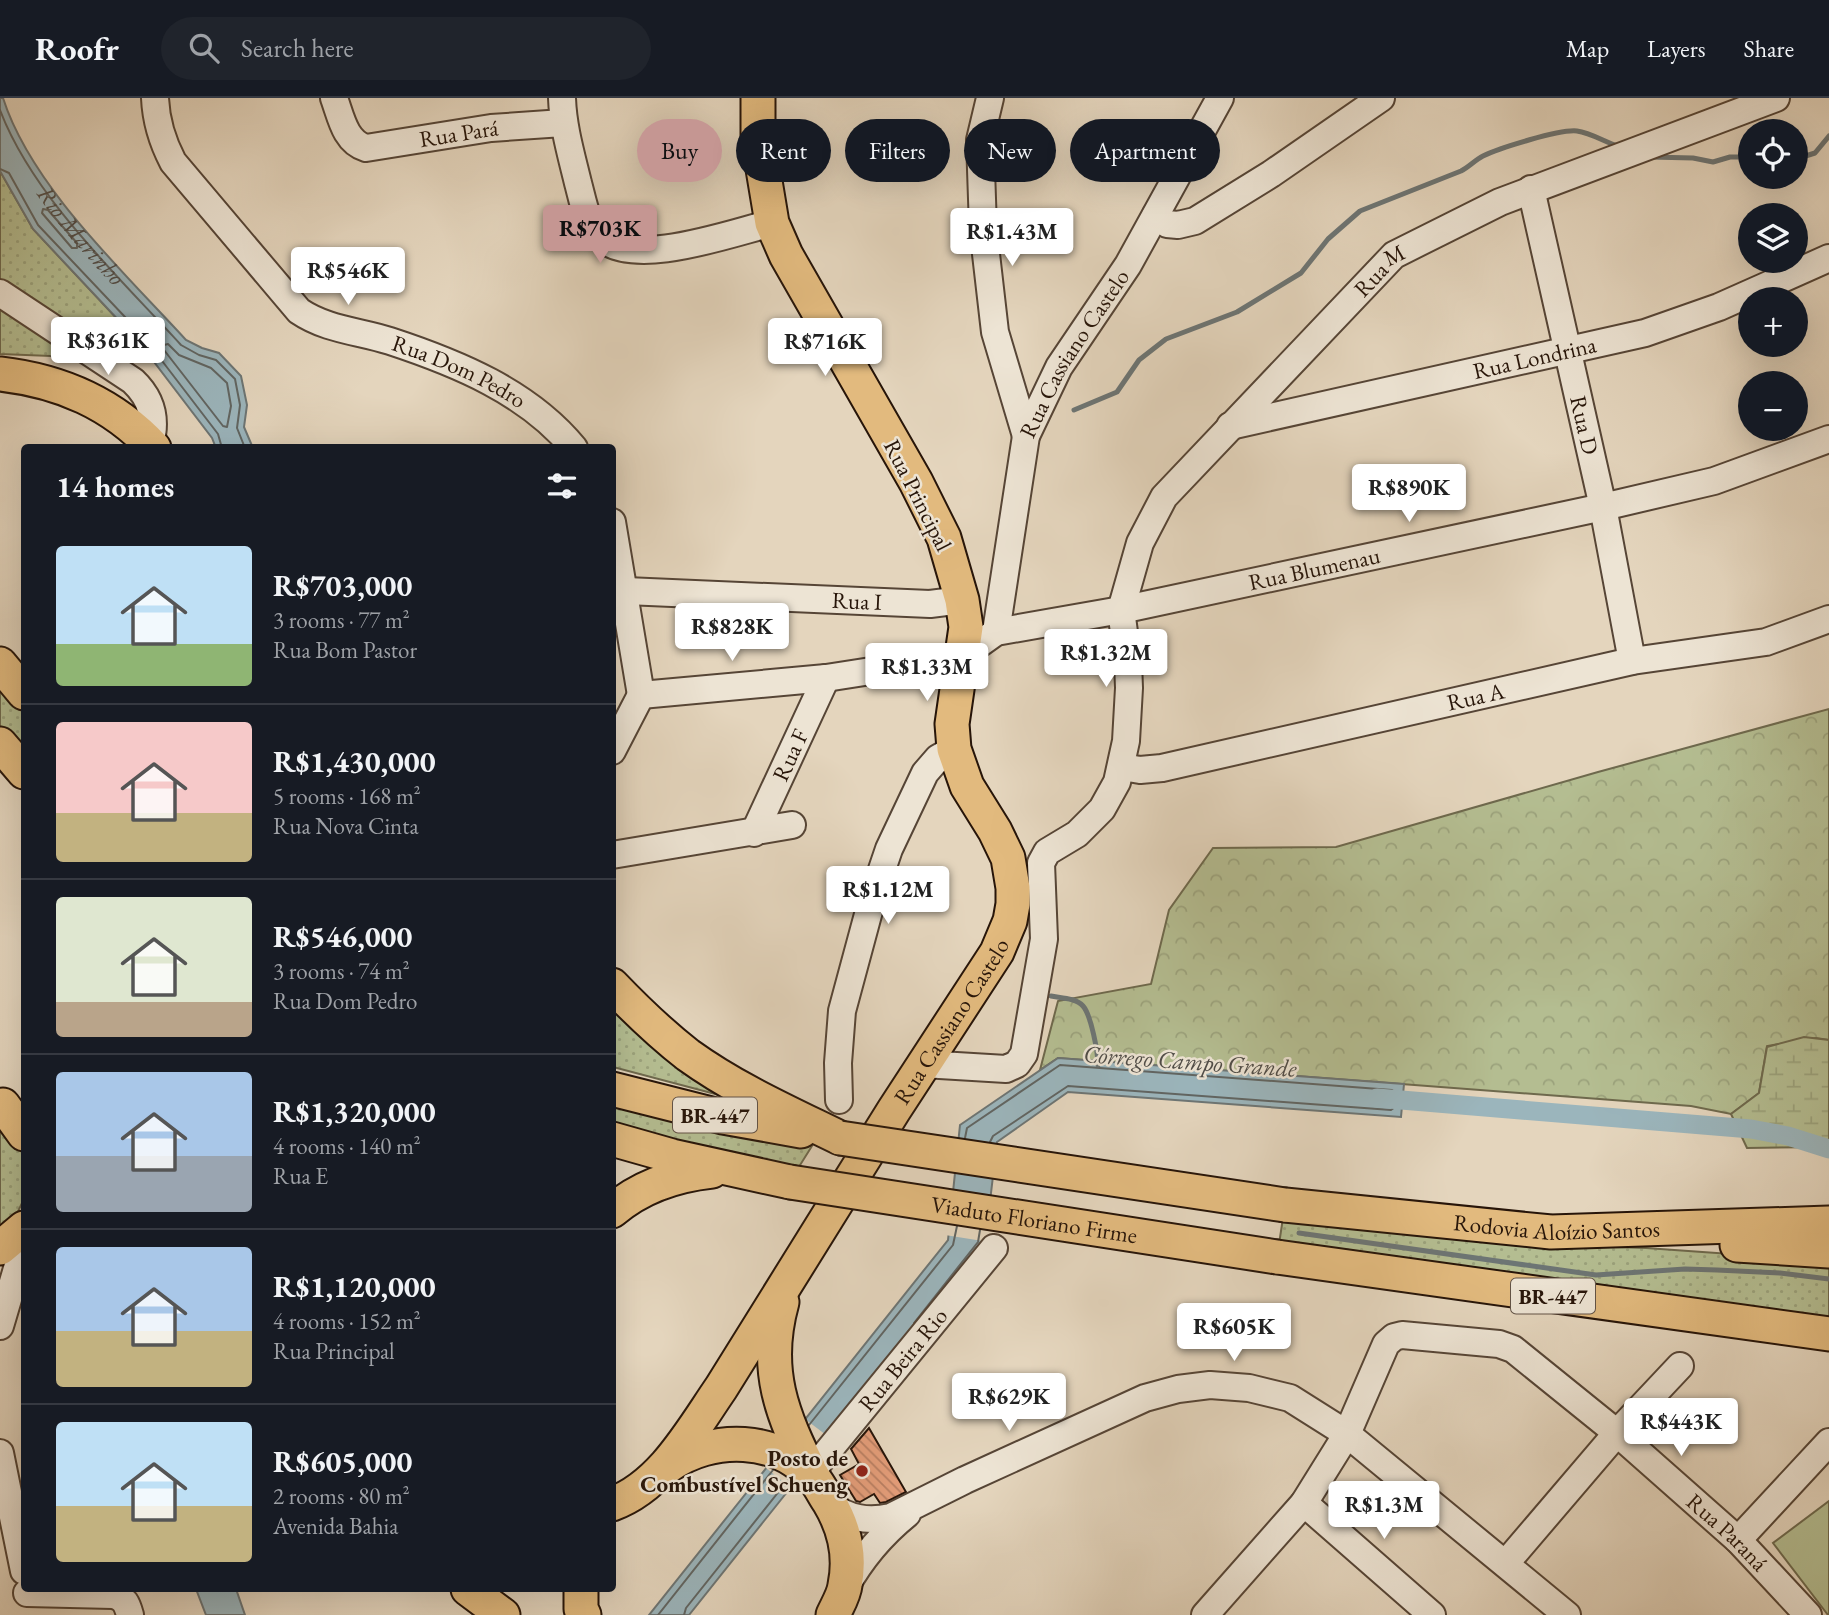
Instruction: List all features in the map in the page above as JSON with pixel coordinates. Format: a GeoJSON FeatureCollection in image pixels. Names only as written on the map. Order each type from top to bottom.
{"type":"FeatureCollection","features":[{"type":"Feature","properties":{"kind":"main road","name":"Rua Principal"},"geometry":{"type":"LineString","coordinates":[[758,98],[758,139],[772,223],[786,255],[932,511],[944,538],[962,600],[966,626],[952,724],[954,749]]}},
{"type":"Feature","properties":{"kind":"main road"},"geometry":{"type":"LineString","coordinates":[[8,377],[63,387],[94,400],[150,444]]}},
{"type":"Feature","properties":{"kind":"main road"},"geometry":{"type":"LineString","coordinates":[[0,664],[21,690]]}},
{"type":"Feature","properties":{"kind":"main road"},"geometry":{"type":"LineString","coordinates":[[0,744],[21,768]]}},
{"type":"Feature","properties":{"kind":"main road","name":"Rua Cassiano Castelo"},"geometry":{"type":"LineString","coordinates":[[623,1507],[697,1424],[923,1064],[997,952],[1010,921],[1013,880],[1003,844],[967,786],[954,749]]}},
{"type":"Feature","properties":{"kind":"main road"},"geometry":{"type":"LineString","coordinates":[[0,773],[21,781]]}},
{"type":"Feature","properties":{"kind":"main road"},"geometry":{"type":"LineString","coordinates":[[616,989],[688,1054],[741,1088],[827,1134]]}},
{"type":"Feature","properties":{"kind":"main road","name":"BR-447"},"geometry":{"type":"LineString","coordinates":[[616,1090],[710,1114],[827,1134]]}},
{"type":"Feature","properties":{"kind":"main road"},"geometry":{"type":"LineString","coordinates":[[9,1105],[21,1128]]}},
{"type":"Feature","properties":{"kind":"main road","name":"Rodovia Aloízio Santos"},"geometry":{"type":"LineString","coordinates":[[827,1134],[1285,1205],[1551,1232],[1829,1223]]}},
{"type":"Feature","properties":{"kind":"main road","name":"BR-447"},"geometry":{"type":"LineString","coordinates":[[616,1140],[671,1156],[754,1174]]}},
{"type":"Feature","properties":{"kind":"main road"},"geometry":{"type":"LineString","coordinates":[[616,1208],[636,1193],[673,1177],[713,1171],[754,1174]]}},
{"type":"Feature","properties":{"kind":"main road","name":"Viaduto Floriano Firme"},"geometry":{"type":"LineString","coordinates":[[754,1174],[790,1182],[1277,1257],[1829,1334]]}},
{"type":"Feature","properties":{"kind":"main road"},"geometry":{"type":"LineString","coordinates":[[0,1248],[21,1230]]}},
{"type":"Feature","properties":{"kind":"main road"},"geometry":{"type":"LineString","coordinates":[[1551,1232],[1829,1251]]}},
{"type":"Feature","properties":{"kind":"main road","name":"Rua Cassiano Castelo"},"geometry":{"type":"LineString","coordinates":[[790,1278],[776,1328],[774,1362],[779,1396],[806,1469],[845,1539],[847,1556],[839,1602]]}},
{"type":"Feature","properties":{"kind":"main road"},"geometry":{"type":"LineString","coordinates":[[623,1507],[669,1465],[683,1456],[713,1446],[746,1444],[806,1469]]}},
{"type":"Feature","properties":{"kind":"main road"},"geometry":{"type":"LineString","coordinates":[[472,1592],[503,1615]]}},
{"type":"Feature","properties":{"kind":"main road"},"geometry":{"type":"LineString","coordinates":[[581,1592],[581,1609],[584,1615]]}},
{"type":"Feature","properties":{"kind":"street","name":"Rua Dom Pedro"},"geometry":{"type":"LineString","coordinates":[[155,98],[156,117],[162,140],[173,162],[299,311],[327,326],[388,341],[462,366],[535,412],[570,444]]}},
{"type":"Feature","properties":{"kind":"street","name":"Rua Pará"},"geometry":{"type":"LineString","coordinates":[[334,98],[349,135],[356,145],[366,148],[491,128],[562,111]]}},
{"type":"Feature","properties":{"kind":"street"},"geometry":{"type":"LineString","coordinates":[[990,98],[980,139],[983,228],[995,332],[1026,436]]}},
{"type":"Feature","properties":{"kind":"street","name":"Rua Cassiano Castelo"},"geometry":{"type":"LineString","coordinates":[[996,632],[1026,436],[1059,367],[1128,265],[1220,98]]}},
{"type":"Feature","properties":{"kind":"street"},"geometry":{"type":"LineString","coordinates":[[1156,215],[1167,224],[1178,225],[1195,221],[1271,174],[1381,98]]}},
{"type":"Feature","properties":{"kind":"street","name":"Rua M"},"geometry":{"type":"LineString","coordinates":[[1121,610],[1140,543],[1164,497],[1394,255],[1463,219],[1531,189],[1776,98]]}},
{"type":"Feature","properties":{"kind":"street"},"geometry":{"type":"LineString","coordinates":[[562,111],[586,213],[601,238],[617,247],[639,251],[665,250],[772,223]]}},
{"type":"Feature","properties":{"kind":"street","name":"Rua D"},"geometry":{"type":"LineString","coordinates":[[1531,189],[1604,507],[1632,662]]}},
{"type":"Feature","properties":{"kind":"street","name":"Rua Londrina"},"geometry":{"type":"LineString","coordinates":[[1230,426],[1645,333],[1695,316],[1829,258]]}},
{"type":"Feature","properties":{"kind":"street"},"geometry":{"type":"LineString","coordinates":[[0,293],[141,388],[152,409],[152,444]]}},
{"type":"Feature","properties":{"kind":"street","name":"Rua Blumenau"},"geometry":{"type":"LineString","coordinates":[[996,632],[1121,610],[1604,507],[1714,481],[1829,439]]}},
{"type":"Feature","properties":{"kind":"street"},"geometry":{"type":"LineString","coordinates":[[616,560],[626,591],[641,695],[616,743]]}},
{"type":"Feature","properties":{"kind":"street","name":"Rua I"},"geometry":{"type":"LineString","coordinates":[[626,591],[930,604],[962,600]]}},
{"type":"Feature","properties":{"kind":"street"},"geometry":{"type":"LineString","coordinates":[[923,1064],[1006,1069],[1021,1059],[1044,939],[1041,863],[1047,852],[1077,834],[1102,809],[1122,767],[1129,688],[1121,610]]}},
{"type":"Feature","properties":{"kind":"street","name":"Rua A"},"geometry":{"type":"LineString","coordinates":[[1122,767],[1140,770],[1162,768],[1632,662],[1766,642],[1829,619]]}},
{"type":"Feature","properties":{"kind":"street"},"geometry":{"type":"LineString","coordinates":[[641,695],[826,678],[961,657],[996,632]]}},
{"type":"Feature","properties":{"kind":"street","name":"Rua F"},"geometry":{"type":"LineString","coordinates":[[754,833],[826,678]]}},
{"type":"Feature","properties":{"kind":"street"},"geometry":{"type":"LineString","coordinates":[[839,1100],[842,1011],[873,896],[889,849],[925,773],[938,758],[954,749]]}},
{"type":"Feature","properties":{"kind":"street"},"geometry":{"type":"LineString","coordinates":[[616,854],[792,825]]}},
{"type":"Feature","properties":{"kind":"street","name":"Rua Beira Rio"},"geometry":{"type":"LineString","coordinates":[[806,1469],[994,1248]]}},
{"type":"Feature","properties":{"kind":"street"},"geometry":{"type":"LineString","coordinates":[[0,1326],[21,1255]]}},
{"type":"Feature","properties":{"kind":"street","name":"Rua Paraná"},"geometry":{"type":"LineString","coordinates":[[1348,1434],[1386,1345],[1394,1337],[1402,1335],[1499,1344],[1513,1349],[1617,1433],[1738,1540],[1808,1615]]}},
{"type":"Feature","properties":{"kind":"street"},"geometry":{"type":"LineString","coordinates":[[1506,1563],[1617,1433],[1680,1366]]}},
{"type":"Feature","properties":{"kind":"street"},"geometry":{"type":"LineString","coordinates":[[806,1469],[857,1519],[879,1520],[891,1517],[1108,1413],[1145,1398],[1178,1389],[1210,1385],[1271,1392],[1290,1398],[1348,1434],[1567,1615]]}},
{"type":"Feature","properties":{"kind":"street"},"geometry":{"type":"LineString","coordinates":[[1205,1615],[1304,1503],[1348,1434]]}},
{"type":"Feature","properties":{"kind":"street"},"geometry":{"type":"LineString","coordinates":[[1738,1540],[1829,1442]]}},
{"type":"Feature","properties":{"kind":"street"},"geometry":{"type":"LineString","coordinates":[[0,1453],[21,1565]]}},
{"type":"Feature","properties":{"kind":"street"},"geometry":{"type":"LineString","coordinates":[[839,1602],[865,1556],[879,1539],[913,1509],[932,1498]]}},
{"type":"Feature","properties":{"kind":"street"},"geometry":{"type":"LineString","coordinates":[[1304,1503],[1432,1615]]}},
{"type":"Feature","properties":{"kind":"street"},"geometry":{"type":"LineString","coordinates":[[26,1592],[113,1595],[122,1597],[130,1615]]}},
{"type":"Feature","properties":{"kind":"green space"},"geometry":{"type":"Polygon","coordinates":[[[0,171],[33,229],[138,341],[152,360],[0,354],[0,171]]]}},
{"type":"Feature","properties":{"kind":"green space"},"geometry":{"type":"Polygon","coordinates":[[[0,677],[21,703],[21,750],[0,726],[0,677]]]}},
{"type":"Feature","properties":{"kind":"green space"},"geometry":{"type":"Polygon","coordinates":[[[1829,709],[1829,1040],[1816,1038],[1767,1046],[1759,1093],[1731,1114],[1691,1106],[1058,1058],[1040,1070],[1058,1001],[1151,984],[1169,910],[1213,848],[1336,847],[1829,709]]]}},
{"type":"Feature","properties":{"kind":"green space"},"geometry":{"type":"Polygon","coordinates":[[[616,1000],[719,1095],[616,1068],[616,1000]]]}},
{"type":"Feature","properties":{"kind":"green space"},"geometry":{"type":"Polygon","coordinates":[[[1804,1037],[1829,1040],[1829,1147],[1747,1148],[1731,1114],[1759,1093],[1767,1047],[1804,1037]]]}},
{"type":"Feature","properties":{"kind":"green space"},"geometry":{"type":"Polygon","coordinates":[[[616,1101],[812,1146],[797,1170],[616,1132],[616,1101]]]}},
{"type":"Feature","properties":{"kind":"green space"},"geometry":{"type":"Polygon","coordinates":[[[0,1120],[21,1147],[21,1205],[12,1224],[0,1236],[0,1120]]]}},
{"type":"Feature","properties":{"kind":"green space"},"geometry":{"type":"Polygon","coordinates":[[[1283,1218],[1581,1246],[1829,1261],[1829,1320],[1279,1244],[1283,1218]]]}},
{"type":"Feature","properties":{"kind":"green space"},"geometry":{"type":"Polygon","coordinates":[[[1829,1501],[1829,1615],[1828,1615],[1773,1543],[1829,1501]]]}},
{"type":"Feature","properties":{"kind":"water","name":"Rio Marinho"},"geometry":{"type":"Polygon","coordinates":[[[0,98],[3,98],[16,131],[35,163],[57,195],[108,257],[186,340],[219,353],[241,376],[247,405],[244,427],[251,444],[214,444],[138,341],[33,229],[0,171],[0,98]]]}},
{"type":"Feature","properties":{"kind":"water"},"geometry":{"type":"Polygon","coordinates":[[[1058,1058],[1404,1084],[1401,1117],[1068,1092],[997,1142],[985,1244],[689,1615],[649,1615],[948,1240],[960,1125],[1058,1058]]]}},
{"type":"Feature","properties":{"kind":"water"},"geometry":{"type":"Polygon","coordinates":[[[197,1592],[237,1592],[245,1615],[206,1615],[197,1592]]]}},
{"type":"Feature","properties":{"kind":"pier"},"geometry":{"type":"Polygon","coordinates":[[[949,1193],[994,1200],[989,1242],[945,1235],[949,1193]]]}},
{"type":"Feature","properties":{"kind":"pier"},"geometry":{"type":"Polygon","coordinates":[[[805,1419],[830,1438],[791,1488],[766,1468],[805,1419]]]}},
{"type":"Feature","properties":{"kind":"building"},"geometry":{"type":"Polygon","coordinates":[[[869,1428],[906,1492],[886,1502],[880,1503],[874,1494],[860,1502],[856,1501],[840,1475],[859,1464],[851,1449],[869,1428]]]}},
{"type":"Feature","properties":{"kind":"waterway"},"geometry":{"type":"LineString","coordinates":[[1074,410],[1117,392],[1139,360],[1166,339],[1237,312],[1301,273],[1328,239],[1360,211],[1461,171],[1491,153],[1544,136],[1577,131],[1618,146]]}},
{"type":"Feature","properties":{"kind":"waterway"},"geometry":{"type":"LineString","coordinates":[[1808,155],[1815,153],[1829,136]]}},
{"type":"Feature","properties":{"kind":"waterway"},"geometry":{"type":"LineString","coordinates":[[1650,157],[1693,158],[1713,162],[1738,157]]}},
{"type":"Feature","properties":{"kind":"waterway"},"geometry":{"type":"LineString","coordinates":[[1051,996],[1072,1000],[1083,1006],[1091,1025],[1098,1065]]}},
{"type":"Feature","properties":{"kind":"waterway","name":"Córrego Campo Grande"},"geometry":{"type":"LineString","coordinates":[[1377,1098],[1751,1129],[1788,1136],[1829,1149]]}},
{"type":"Feature","properties":{"kind":"waterway"},"geometry":{"type":"LineString","coordinates":[[1299,1233],[1596,1275],[1685,1269],[1780,1273],[1829,1279]]}},
{"type":"Feature","properties":{"kind":"place","name":"Posto de Combustível Schueng"},"geometry":{"type":"Point","coordinates":[862,1471]}}]}
